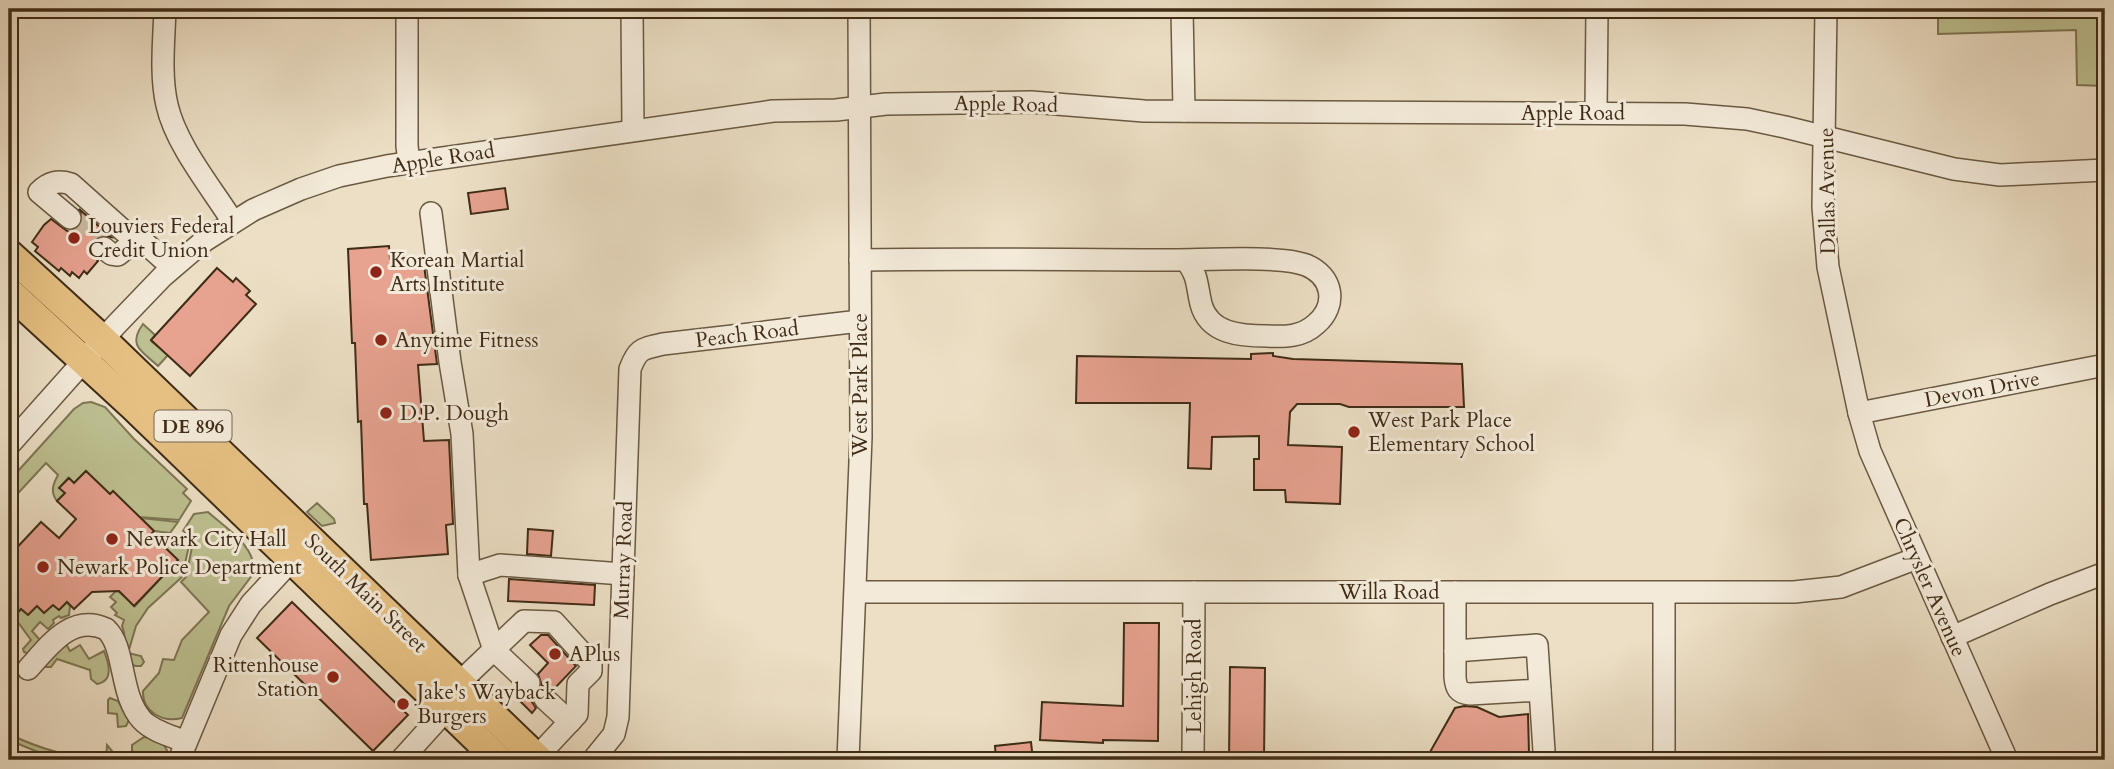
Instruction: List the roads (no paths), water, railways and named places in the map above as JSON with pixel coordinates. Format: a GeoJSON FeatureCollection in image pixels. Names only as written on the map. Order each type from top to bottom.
{"type":"FeatureCollection","features":[{"type":"Feature","properties":{"kind":"main road","name":"South Main Street"},"geometry":{"type":"LineString","coordinates":[[9,254],[103,340],[538,759]]}},
{"type":"Feature","properties":{"kind":"main road","name":"South Main Street"},"geometry":{"type":"LineString","coordinates":[[9,292],[499,760]]}},
{"type":"Feature","properties":{"kind":"main road"},"geometry":{"type":"LineString","coordinates":[[421,684],[459,683]]}},
{"type":"Feature","properties":{"kind":"main road"},"geometry":{"type":"LineString","coordinates":[[447,709],[488,711]]}},
{"type":"Feature","properties":{"kind":"street"},"geometry":{"type":"LineString","coordinates":[[164,9],[165,90],[172,122],[233,222]]}},
{"type":"Feature","properties":{"kind":"street"},"geometry":{"type":"LineString","coordinates":[[407,9],[409,162]]}},
{"type":"Feature","properties":{"kind":"street"},"geometry":{"type":"LineString","coordinates":[[632,9],[633,130]]}},
{"type":"Feature","properties":{"kind":"street","name":"West Park Place"},"geometry":{"type":"LineString","coordinates":[[848,760],[860,450],[859,9]]}},
{"type":"Feature","properties":{"kind":"street"},"geometry":{"type":"LineString","coordinates":[[1182,9],[1184,111]]}},
{"type":"Feature","properties":{"kind":"street"},"geometry":{"type":"LineString","coordinates":[[1596,113],[1597,9]]}},
{"type":"Feature","properties":{"kind":"street","name":"Dallas Avenue"},"geometry":{"type":"LineString","coordinates":[[1826,9],[1823,207],[1828,267],[1859,413]]}},
{"type":"Feature","properties":{"kind":"street","name":"Apple Road"},"geometry":{"type":"LineString","coordinates":[[9,445],[168,271],[204,241],[275,200],[321,182],[409,162],[773,111],[886,104],[1031,102],[1095,108],[1184,111],[1721,116],[1825,136],[1954,169],[2000,175],[2105,170]]}},
{"type":"Feature","properties":{"kind":"street"},"geometry":{"type":"LineString","coordinates":[[69,218],[39,192],[53,182],[71,184],[135,242],[136,250],[168,271]]}},
{"type":"Feature","properties":{"kind":"street"},"geometry":{"type":"LineString","coordinates":[[431,213],[462,434],[469,575],[494,649],[529,683]]}},
{"type":"Feature","properties":{"kind":"street"},"geometry":{"type":"LineString","coordinates":[[104,248],[111,254],[118,255],[135,242]]}},
{"type":"Feature","properties":{"kind":"street"},"geometry":{"type":"LineString","coordinates":[[860,260],[1186,260],[1272,260],[1304,264],[1325,279],[1330,289],[1330,305],[1324,317],[1307,332],[1286,337],[1239,336],[1217,327],[1202,307],[1196,273],[1186,260]]}},
{"type":"Feature","properties":{"kind":"street","name":"Peach Road"},"geometry":{"type":"LineString","coordinates":[[636,354],[642,349],[663,344],[860,321]]}},
{"type":"Feature","properties":{"kind":"street","name":"Murray Road"},"geometry":{"type":"LineString","coordinates":[[593,760],[614,734],[618,717],[630,369],[636,354]]}},
{"type":"Feature","properties":{"kind":"street","name":"Devon Drive"},"geometry":{"type":"LineString","coordinates":[[1859,413],[2105,365]]}},
{"type":"Feature","properties":{"kind":"street","name":"Chrysler Avenue"},"geometry":{"type":"LineString","coordinates":[[1859,413],[1870,451],[2007,760]]}},
{"type":"Feature","properties":{"kind":"street"},"geometry":{"type":"LineString","coordinates":[[28,669],[59,635],[67,630],[90,626],[106,629],[116,643],[128,696],[142,720],[182,751],[230,635],[251,604],[312,540]]}},
{"type":"Feature","properties":{"kind":"street","name":"Willa Road"},"geometry":{"type":"LineString","coordinates":[[856,592],[1766,593],[1826,589],[1859,581],[1917,558]]}},
{"type":"Feature","properties":{"kind":"street"},"geometry":{"type":"LineString","coordinates":[[469,575],[500,565],[623,574]]}},
{"type":"Feature","properties":{"kind":"street"},"geometry":{"type":"LineString","coordinates":[[1952,637],[2105,573]]}},
{"type":"Feature","properties":{"kind":"street","name":"Lehigh Road"},"geometry":{"type":"LineString","coordinates":[[1193,760],[1194,592]]}},
{"type":"Feature","properties":{"kind":"street"},"geometry":{"type":"LineString","coordinates":[[1455,592],[1454,677],[1460,692],[1470,694],[1541,690]]}},
{"type":"Feature","properties":{"kind":"street"},"geometry":{"type":"LineString","coordinates":[[1664,593],[1664,760]]}},
{"type":"Feature","properties":{"kind":"street"},"geometry":{"type":"LineString","coordinates":[[459,683],[524,621],[555,622],[591,663],[591,671],[578,684],[577,714],[538,759]]}},
{"type":"Feature","properties":{"kind":"street"},"geometry":{"type":"LineString","coordinates":[[1455,651],[1537,645],[1544,751]]}},
{"type":"Feature","properties":{"kind":"street"},"geometry":{"type":"LineString","coordinates":[[545,699],[570,722]]}},
{"type":"Feature","properties":{"kind":"street"},"geometry":{"type":"LineString","coordinates":[[401,760],[447,709]]}},
{"type":"Feature","properties":{"kind":"tunnel"},"geometry":{"type":"LineString","coordinates":[[70,218],[104,248]]}},
{"type":"Feature","properties":{"kind":"place","name":"Louviers Federal Credit Union"},"geometry":{"type":"Point","coordinates":[74,238]}},
{"type":"Feature","properties":{"kind":"place","name":"Korean Martial Arts Institute"},"geometry":{"type":"Point","coordinates":[376,272]}},
{"type":"Feature","properties":{"kind":"place","name":"Anytime Fitness"},"geometry":{"type":"Point","coordinates":[381,340]}},
{"type":"Feature","properties":{"kind":"place","name":"D.P. Dough"},"geometry":{"type":"Point","coordinates":[386,413]}},
{"type":"Feature","properties":{"kind":"place","name":"West Park Place Elementary School"},"geometry":{"type":"Point","coordinates":[1354,432]}},
{"type":"Feature","properties":{"kind":"place","name":"Newark City Hall"},"geometry":{"type":"Point","coordinates":[112,539]}},
{"type":"Feature","properties":{"kind":"place","name":"Newark Police Department"},"geometry":{"type":"Point","coordinates":[43,567]}},
{"type":"Feature","properties":{"kind":"place","name":"APlus"},"geometry":{"type":"Point","coordinates":[555,654]}},
{"type":"Feature","properties":{"kind":"place","name":"Rittenhouse Station"},"geometry":{"type":"Point","coordinates":[333,677]}},
{"type":"Feature","properties":{"kind":"place","name":"Jake's Wayback Burgers"},"geometry":{"type":"Point","coordinates":[403,704]}}]}
